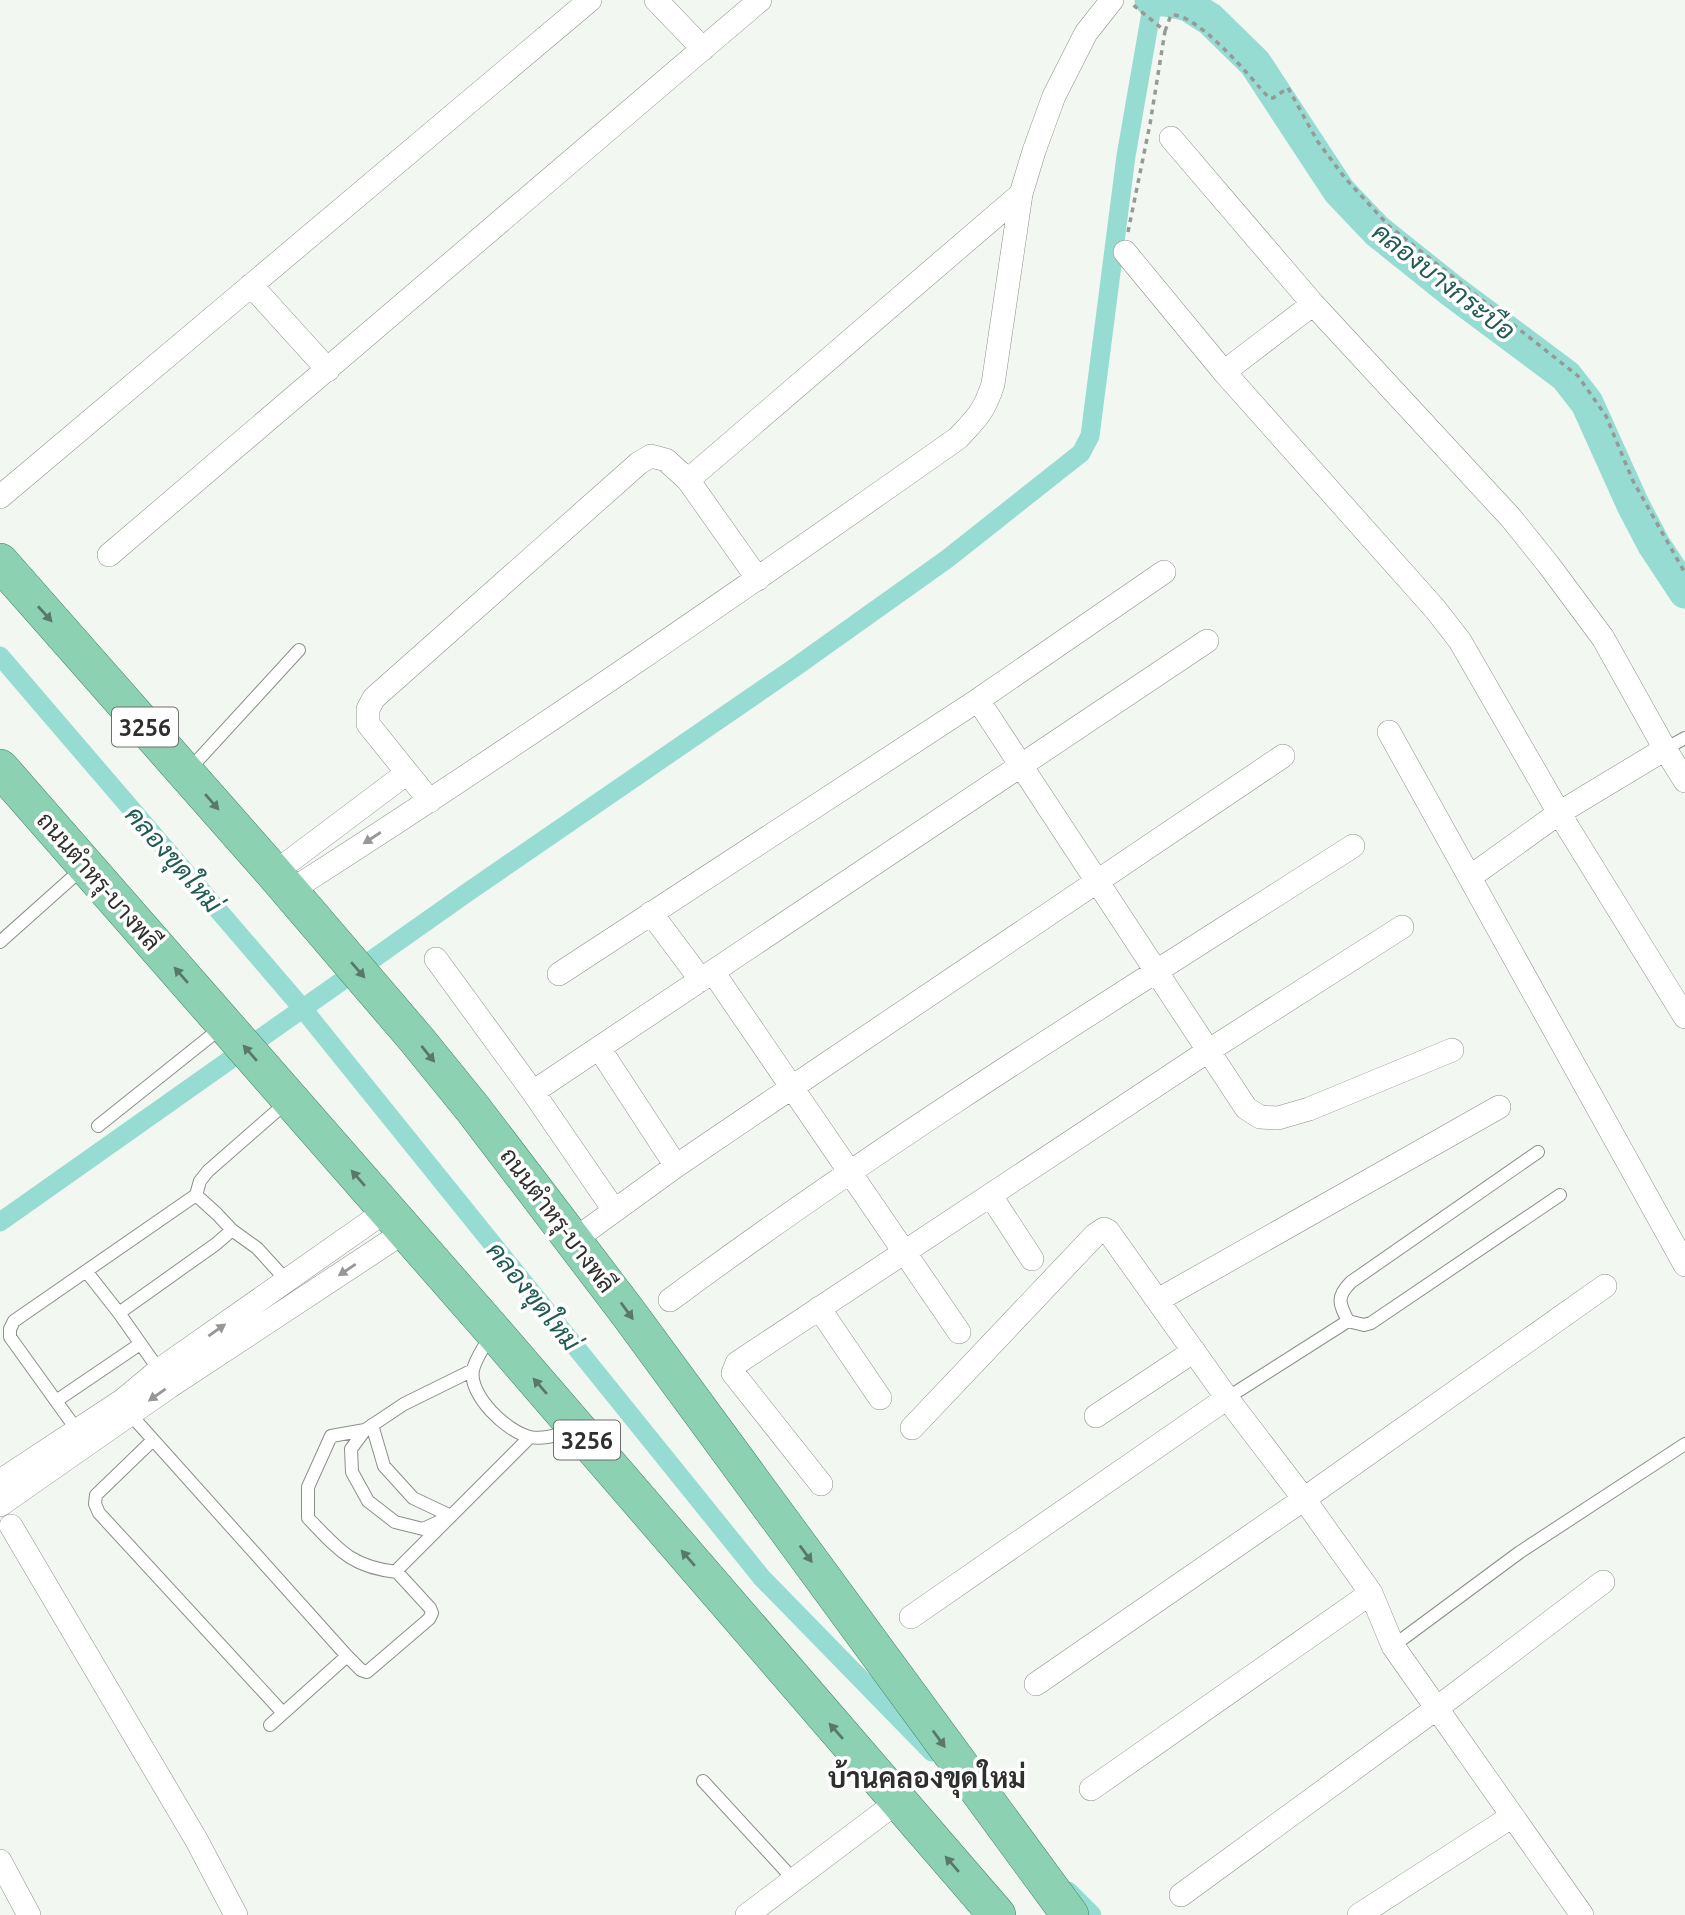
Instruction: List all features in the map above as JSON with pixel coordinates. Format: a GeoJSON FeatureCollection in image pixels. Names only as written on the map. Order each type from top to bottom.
{"type":"FeatureCollection","features":[{"type":"Feature","properties":{"kind":"main road","name":"ถนนตำหรุ-บางพลี"},"geometry":{"type":"LineString","coordinates":[[0,562],[282,882],[465,1099],[574,1240],[1070,1915]]}},
{"type":"Feature","properties":{"kind":"main road","name":"ถนนตำหรุ-บางพลี"},"geometry":{"type":"LineString","coordinates":[[0,768],[493,1331],[997,1915]]}},
{"type":"Feature","properties":{"kind":"street"},"geometry":{"type":"LineString","coordinates":[[0,497],[590,0]]}},
{"type":"Feature","properties":{"kind":"street"},"geometry":{"type":"LineString","coordinates":[[656,0],[703,49]]}},
{"type":"Feature","properties":{"kind":"street"},"geometry":{"type":"LineString","coordinates":[[110,555],[760,0]]}},
{"type":"Feature","properties":{"kind":"street"},"geometry":{"type":"LineString","coordinates":[[282,882],[430,802],[758,579],[958,438],[986,406],[993,384],[1021,194],[1054,96],[1086,33],[1112,0]]}},
{"type":"Feature","properties":{"kind":"street"},"geometry":{"type":"LineString","coordinates":[[1171,138],[1313,304],[1511,518],[1548,564],[1603,638],[1675,744],[1685,781]]}},
{"type":"Feature","properties":{"kind":"street"},"geometry":{"type":"LineString","coordinates":[[688,480],[1021,194]]}},
{"type":"Feature","properties":{"kind":"street"},"geometry":{"type":"LineString","coordinates":[[1125,252],[1224,372],[1436,610],[1460,641],[1559,813],[1685,1017]]}},
{"type":"Feature","properties":{"kind":"street"},"geometry":{"type":"LineString","coordinates":[[251,285],[328,370]]}},
{"type":"Feature","properties":{"kind":"street"},"geometry":{"type":"LineString","coordinates":[[1224,372],[1313,304]]}},
{"type":"Feature","properties":{"kind":"street"},"geometry":{"type":"LineString","coordinates":[[430,802],[368,724],[368,709],[374,698],[639,463],[651,456],[666,460],[688,480],[758,579]]}},
{"type":"Feature","properties":{"kind":"street"},"geometry":{"type":"LineString","coordinates":[[559,974],[978,700],[1164,572]]}},
{"type":"Feature","properties":{"kind":"street"},"geometry":{"type":"LineString","coordinates":[[533,1092],[1207,641]]}},
{"type":"Feature","properties":{"kind":"street"},"geometry":{"type":"LineString","coordinates":[[978,700],[1245,1108],[1260,1117],[1278,1118],[1310,1109],[1452,1050]]}},
{"type":"Feature","properties":{"kind":"street"},"geometry":{"type":"LineString","coordinates":[[1389,732],[1685,1265]]}},
{"type":"Feature","properties":{"kind":"street"},"geometry":{"type":"LineString","coordinates":[[1470,877],[1559,813],[1675,744]]}},
{"type":"Feature","properties":{"kind":"street"},"geometry":{"type":"LineString","coordinates":[[574,1240],[676,1166],[1283,756]]}},
{"type":"Feature","properties":{"kind":"street"},"geometry":{"type":"LineString","coordinates":[[282,882],[407,774]]}},
{"type":"Feature","properties":{"kind":"street"},"geometry":{"type":"LineString","coordinates":[[670,1300],[954,1102],[1353,846]]}},
{"type":"Feature","properties":{"kind":"street"},"geometry":{"type":"LineString","coordinates":[[651,913],[707,976],[791,1088],[959,1332]]}},
{"type":"Feature","properties":{"kind":"street"},"geometry":{"type":"LineString","coordinates":[[821,1484],[733,1373],[737,1363],[1208,1051],[1402,927]]}},
{"type":"Feature","properties":{"kind":"street"},"geometry":{"type":"LineString","coordinates":[[436,959],[533,1092],[614,1210]]}},
{"type":"Feature","properties":{"kind":"street"},"geometry":{"type":"LineString","coordinates":[[598,1048],[676,1166]]}},
{"type":"Feature","properties":{"kind":"street"},"geometry":{"type":"LineString","coordinates":[[1158,1300],[1499,1107]]}},
{"type":"Feature","properties":{"kind":"street"},"geometry":{"type":"LineString","coordinates":[[990,1196],[1032,1259]]}},
{"type":"Feature","properties":{"kind":"street"},"geometry":{"type":"LineString","coordinates":[[0,1505],[159,1370],[287,1281],[395,1221]]}},
{"type":"Feature","properties":{"kind":"street"},"geometry":{"type":"LineString","coordinates":[[0,1481],[130,1414],[395,1221]]}},
{"type":"Feature","properties":{"kind":"street"},"geometry":{"type":"LineString","coordinates":[[912,1428],[1034,1296],[1100,1231],[1108,1231],[1371,1593],[1392,1646],[1582,1915]]}},
{"type":"Feature","properties":{"kind":"street"},"geometry":{"type":"LineString","coordinates":[[1036,1684],[1605,1286]]}},
{"type":"Feature","properties":{"kind":"street"},"geometry":{"type":"LineString","coordinates":[[820,1308],[880,1398]]}},
{"type":"Feature","properties":{"kind":"street"},"geometry":{"type":"LineString","coordinates":[[1096,1416],[1194,1351]]}},
{"type":"Feature","properties":{"kind":"street"},"geometry":{"type":"LineString","coordinates":[[911,1617],[1227,1398]]}},
{"type":"Feature","properties":{"kind":"street"},"geometry":{"type":"LineString","coordinates":[[11,1526],[197,1841],[236,1915]]}},
{"type":"Feature","properties":{"kind":"street"},"geometry":{"type":"LineString","coordinates":[[1181,1895],[1437,1708],[1603,1582]]}},
{"type":"Feature","properties":{"kind":"street"},"geometry":{"type":"LineString","coordinates":[[1091,1789],[1371,1593]]}},
{"type":"Feature","properties":{"kind":"street"},"geometry":{"type":"LineString","coordinates":[[747,1915],[897,1802]]}},
{"type":"Feature","properties":{"kind":"street"},"geometry":{"type":"LineString","coordinates":[[1359,1915],[1511,1817]]}},
{"type":"Feature","properties":{"kind":"street"},"geometry":{"type":"LineString","coordinates":[[0,1861],[29,1915]]}},
{"type":"Feature","properties":{"kind":"lane"},"geometry":{"type":"LineString","coordinates":[[186,773],[299,650]]}},
{"type":"Feature","properties":{"kind":"lane"},"geometry":{"type":"LineString","coordinates":[[0,942],[86,866]]}},
{"type":"Feature","properties":{"kind":"lane"},"geometry":{"type":"LineString","coordinates":[[97,1126],[226,1025]]}},
{"type":"Feature","properties":{"kind":"lane"},"geometry":{"type":"LineString","coordinates":[[82,1437],[10,1337],[14,1321],[196,1195],[200,1181],[208,1171],[282,1090]]}},
{"type":"Feature","properties":{"kind":"lane"},"geometry":{"type":"LineString","coordinates":[[1348,1321],[1340,1301],[1341,1292],[1351,1282],[1538,1152]]}},
{"type":"Feature","properties":{"kind":"lane"},"geometry":{"type":"LineString","coordinates":[[196,1195],[232,1230],[257,1248],[287,1281]]}},
{"type":"Feature","properties":{"kind":"lane"},"geometry":{"type":"LineString","coordinates":[[1227,1398],[1348,1321],[1363,1325],[1371,1323],[1560,1195]]}},
{"type":"Feature","properties":{"kind":"lane"},"geometry":{"type":"LineString","coordinates":[[119,1313],[232,1230]]}},
{"type":"Feature","properties":{"kind":"lane"},"geometry":{"type":"LineString","coordinates":[[86,1271],[159,1370]]}},
{"type":"Feature","properties":{"kind":"lane"},"geometry":{"type":"LineString","coordinates":[[493,1331],[473,1370],[474,1389],[495,1416],[517,1432],[530,1437],[543,1438],[578,1429]]}},
{"type":"Feature","properties":{"kind":"lane"},"geometry":{"type":"LineString","coordinates":[[56,1401],[141,1344]]}},
{"type":"Feature","properties":{"kind":"lane"},"geometry":{"type":"LineString","coordinates":[[451,1516],[423,1529],[395,1522],[368,1501],[352,1472],[351,1449],[369,1427],[404,1404],[473,1370]]}},
{"type":"Feature","properties":{"kind":"lane"},"geometry":{"type":"LineString","coordinates":[[130,1414],[347,1656],[361,1670],[367,1672],[429,1619],[432,1613],[397,1573],[372,1570],[341,1553],[308,1518],[308,1487],[331,1436],[369,1427]]}},
{"type":"Feature","properties":{"kind":"lane"},"geometry":{"type":"LineString","coordinates":[[369,1427],[384,1466],[413,1498],[451,1516]]}},
{"type":"Feature","properties":{"kind":"lane"},"geometry":{"type":"LineString","coordinates":[[397,1573],[530,1437]]}},
{"type":"Feature","properties":{"kind":"lane"},"geometry":{"type":"LineString","coordinates":[[153,1440],[96,1495],[95,1504],[99,1513],[284,1713]]}},
{"type":"Feature","properties":{"kind":"lane"},"geometry":{"type":"LineString","coordinates":[[1392,1646],[1520,1552],[1685,1444]]}},
{"type":"Feature","properties":{"kind":"lane"},"geometry":{"type":"LineString","coordinates":[[270,1725],[347,1656]]}},
{"type":"Feature","properties":{"kind":"lane"},"geometry":{"type":"LineString","coordinates":[[702,1782],[794,1880]]}},
{"type":"Feature","properties":{"kind":"path"},"geometry":{"type":"LineString","coordinates":[[1127,0],[1165,31]]}},
{"type":"Feature","properties":{"kind":"path"},"geometry":{"type":"LineString","coordinates":[[1125,252],[1165,31],[1171,15],[1177,15],[1199,27],[1234,58],[1269,98],[1288,88],[1318,142],[1345,178],[1389,226],[1578,376],[1606,416],[1633,481],[1685,573]]}},
{"type":"Feature","properties":{"kind":"waterway","name":"คลองบางกระบือ"},"geometry":{"type":"LineString","coordinates":[[1151,0],[1188,5],[1210,19],[1255,63],[1339,191],[1377,231],[1566,376],[1587,403],[1633,505],[1654,545],[1685,592]]}},
{"type":"Feature","properties":{"kind":"waterway"},"geometry":{"type":"LineString","coordinates":[[0,1222],[468,892],[794,668],[947,559],[1081,453],[1090,436],[1126,156],[1153,1]]}},
{"type":"Feature","properties":{"kind":"waterway","name":"คลองขุดใหม่"},"geometry":{"type":"LineString","coordinates":[[0,656],[303,1009],[762,1578],[932,1752]]}},
{"type":"Feature","properties":{"kind":"waterway","name":"คลองขุดใหม่"},"geometry":{"type":"LineString","coordinates":[[1068,1891],[1092,1915]]}},
{"type":"Feature","properties":{"kind":"district","name":"บ้านคลองขุดใหม่"},"geometry":{"type":"Point","coordinates":[927,1777]}}]}
